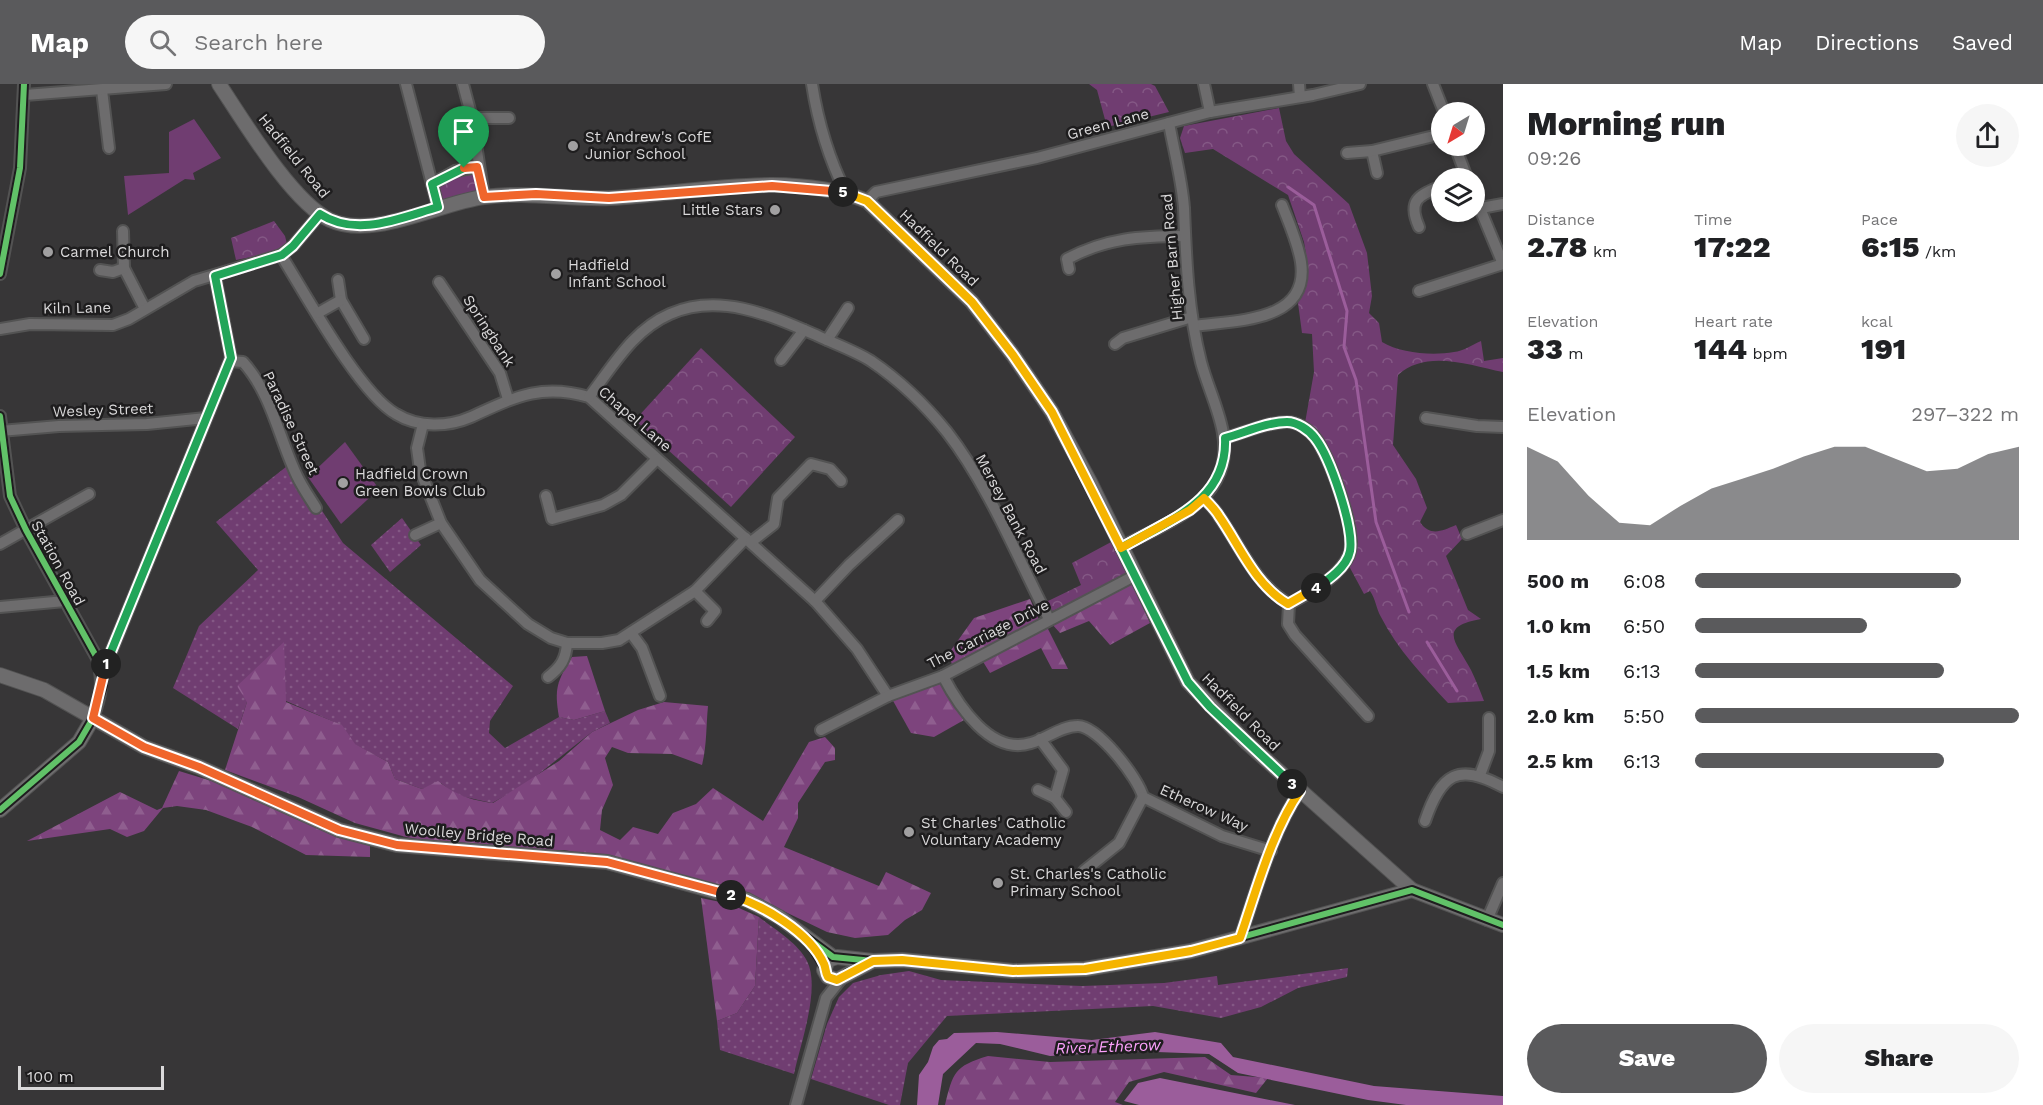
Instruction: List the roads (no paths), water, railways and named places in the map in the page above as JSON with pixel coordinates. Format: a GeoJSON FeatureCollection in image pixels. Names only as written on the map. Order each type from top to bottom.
{"type":"FeatureCollection","features":[{"type":"Feature","properties":{"kind":"street"},"geometry":{"type":"LineString","coordinates":[[0,274],[20,168],[24,90],[102,90],[166,84]]}},
{"type":"Feature","properties":{"kind":"street","name":"Hadfield Road"},"geometry":{"type":"LineString","coordinates":[[219,84],[276,165],[320,214],[346,225],[384,224],[438,207],[484,197],[536,194],[609,198],[772,186],[846,193],[867,201],[972,302],[1013,355],[1052,412],[1188,682],[1219,716],[1412,890]]}},
{"type":"Feature","properties":{"kind":"street"},"geometry":{"type":"LineString","coordinates":[[406,84],[438,207]]}},
{"type":"Feature","properties":{"kind":"street"},"geometry":{"type":"LineString","coordinates":[[463,84],[472,118],[477,167],[484,197]]}},
{"type":"Feature","properties":{"kind":"street"},"geometry":{"type":"LineString","coordinates":[[812,84],[817,116],[830,160],[846,193]]}},
{"type":"Feature","properties":{"kind":"street"},"geometry":{"type":"LineString","coordinates":[[1204,84],[1210,112]]}},
{"type":"Feature","properties":{"kind":"street"},"geometry":{"type":"LineString","coordinates":[[1299,84],[1300,97]]}},
{"type":"Feature","properties":{"kind":"street","name":"Green Lane"},"geometry":{"type":"LineString","coordinates":[[867,201],[876,192],[1037,158],[1210,112],[1360,84]]}},
{"type":"Feature","properties":{"kind":"street"},"geometry":{"type":"LineString","coordinates":[[1433,84],[1440,102]]}},
{"type":"Feature","properties":{"kind":"street"},"geometry":{"type":"LineString","coordinates":[[102,90],[109,148]]}},
{"type":"Feature","properties":{"kind":"street"},"geometry":{"type":"LineString","coordinates":[[472,118],[509,118]]}},
{"type":"Feature","properties":{"kind":"street","name":"Higher Barn Road"},"geometry":{"type":"LineString","coordinates":[[1121,548],[1190,510],[1204,498],[1220,473],[1224,458],[1225,438],[1206,380],[1193,321],[1184,236],[1184,207],[1168,123]]}},
{"type":"Feature","properties":{"kind":"street"},"geometry":{"type":"LineString","coordinates":[[1347,153],[1372,151],[1431,137]]}},
{"type":"Feature","properties":{"kind":"street"},"geometry":{"type":"LineString","coordinates":[[1372,151],[1377,173]]}},
{"type":"Feature","properties":{"kind":"street"},"geometry":{"type":"LineString","coordinates":[[432,184],[455,171],[477,167]]}},
{"type":"Feature","properties":{"kind":"street"},"geometry":{"type":"LineString","coordinates":[[1419,227],[1414,217],[1415,201],[1422,194],[1431,190]]}},
{"type":"Feature","properties":{"kind":"street"},"geometry":{"type":"LineString","coordinates":[[1485,207],[1503,204]]}},
{"type":"Feature","properties":{"kind":"street"},"geometry":{"type":"LineString","coordinates":[[1115,344],[1123,338],[1193,321],[1269,314],[1286,308],[1293,301],[1301,279],[1301,262],[1282,205]]}},
{"type":"Feature","properties":{"kind":"street"},"geometry":{"type":"LineString","coordinates":[[282,255],[293,246],[320,214]]}},
{"type":"Feature","properties":{"kind":"street"},"geometry":{"type":"LineString","coordinates":[[1419,291],[1503,264],[1485,218]]}},
{"type":"Feature","properties":{"kind":"street"},"geometry":{"type":"LineString","coordinates":[[123,231],[124,268],[145,309]]}},
{"type":"Feature","properties":{"kind":"street"},"geometry":{"type":"LineString","coordinates":[[1069,269],[1067,259],[1087,248],[1111,240],[1140,236],[1184,236]]}},
{"type":"Feature","properties":{"kind":"street","name":"Kiln Lane"},"geometry":{"type":"LineString","coordinates":[[0,329],[30,324],[113,324],[194,281],[282,255]]}},
{"type":"Feature","properties":{"kind":"street","name":"Chapel Lane"},"geometry":{"type":"LineString","coordinates":[[282,255],[345,356],[376,398],[396,414],[423,424],[453,423],[508,399],[541,391],[562,391],[589,397],[815,601],[857,649],[888,696]]}},
{"type":"Feature","properties":{"kind":"street"},"geometry":{"type":"LineString","coordinates":[[100,270],[112,272],[124,268]]}},
{"type":"Feature","properties":{"kind":"street"},"geometry":{"type":"LineString","coordinates":[[0,810],[79,742],[93,718],[103,686],[102,674],[231,360],[215,276]]}},
{"type":"Feature","properties":{"kind":"street"},"geometry":{"type":"LineString","coordinates":[[338,280],[342,300],[364,339]]}},
{"type":"Feature","properties":{"kind":"street","name":"Springbank"},"geometry":{"type":"LineString","coordinates":[[439,282],[500,373],[508,399]]}},
{"type":"Feature","properties":{"kind":"street"},"geometry":{"type":"LineString","coordinates":[[318,313],[342,300]]}},
{"type":"Feature","properties":{"kind":"street","name":"Mersey Bank Road"},"geometry":{"type":"LineString","coordinates":[[589,397],[631,341],[650,324],[671,313],[696,305],[726,305],[762,312],[870,360],[899,382],[946,431],[973,470],[1049,619]]}},
{"type":"Feature","properties":{"kind":"street"},"geometry":{"type":"LineString","coordinates":[[827,340],[848,308]]}},
{"type":"Feature","properties":{"kind":"street"},"geometry":{"type":"LineString","coordinates":[[781,360],[804,330]]}},
{"type":"Feature","properties":{"kind":"street","name":"Paradise Street"},"geometry":{"type":"LineString","coordinates":[[231,360],[243,362],[250,371],[274,416],[297,477],[316,508]]}},
{"type":"Feature","properties":{"kind":"street","name":"Station Road"},"geometry":{"type":"LineString","coordinates":[[0,416],[10,496],[26,530],[97,658],[102,674]]}},
{"type":"Feature","properties":{"kind":"street","name":"Wesley Street"},"geometry":{"type":"LineString","coordinates":[[1,431],[59,426],[147,424],[206,418]]}},
{"type":"Feature","properties":{"kind":"street"},"geometry":{"type":"LineString","coordinates":[[1426,418],[1477,426],[1503,427]]}},
{"type":"Feature","properties":{"kind":"street"},"geometry":{"type":"LineString","coordinates":[[1225,438],[1288,422],[1307,430],[1314,437],[1326,461],[1348,524],[1350,552],[1335,573],[1288,604]]}},
{"type":"Feature","properties":{"kind":"street"},"geometry":{"type":"LineString","coordinates":[[423,424],[417,448],[420,470],[441,523],[480,580],[528,624],[551,638],[567,643],[602,644],[619,640],[695,591],[748,540],[774,524],[778,498],[811,464],[830,469],[842,481]]}},
{"type":"Feature","properties":{"kind":"street"},"geometry":{"type":"LineString","coordinates":[[546,496],[552,519],[603,505],[621,495],[657,459]]}},
{"type":"Feature","properties":{"kind":"street"},"geometry":{"type":"LineString","coordinates":[[0,544],[89,494]]}},
{"type":"Feature","properties":{"kind":"street"},"geometry":{"type":"LineString","coordinates":[[1204,498],[1217,513],[1257,574],[1274,594],[1288,604]]}},
{"type":"Feature","properties":{"kind":"street"},"geometry":{"type":"LineString","coordinates":[[815,601],[849,565],[898,520]]}},
{"type":"Feature","properties":{"kind":"street"},"geometry":{"type":"LineString","coordinates":[[1467,534],[1503,520]]}},
{"type":"Feature","properties":{"kind":"street"},"geometry":{"type":"LineString","coordinates":[[415,535],[441,523]]}},
{"type":"Feature","properties":{"kind":"street","name":"The Carriage Drive"},"geometry":{"type":"LineString","coordinates":[[821,730],[888,696],[943,676],[1134,576]]}},
{"type":"Feature","properties":{"kind":"street"},"geometry":{"type":"LineString","coordinates":[[695,591],[715,611],[707,621]]}},
{"type":"Feature","properties":{"kind":"street"},"geometry":{"type":"LineString","coordinates":[[0,607],[65,601]]}},
{"type":"Feature","properties":{"kind":"street"},"geometry":{"type":"LineString","coordinates":[[1288,604],[1288,624],[1295,635],[1368,716]]}},
{"type":"Feature","properties":{"kind":"street"},"geometry":{"type":"LineString","coordinates":[[631,633],[642,648],[660,696]]}},
{"type":"Feature","properties":{"kind":"street"},"geometry":{"type":"LineString","coordinates":[[548,677],[559,668],[566,657],[567,643]]}},
{"type":"Feature","properties":{"kind":"street","name":"Woolley Bridge Road"},"geometry":{"type":"LineString","coordinates":[[0,675],[44,690],[144,747],[199,767],[339,830],[397,845],[607,862],[747,900],[779,917],[831,963],[846,963],[844,976]]}},
{"type":"Feature","properties":{"kind":"street","name":"Etherow Way"},"geometry":{"type":"LineString","coordinates":[[943,676],[957,702],[998,740],[1012,746],[1030,744],[1078,726],[1092,729],[1140,785],[1143,797],[1222,836],[1271,851]]}},
{"type":"Feature","properties":{"kind":"street"},"geometry":{"type":"LineString","coordinates":[[1480,775],[1489,751],[1489,718]]}},
{"type":"Feature","properties":{"kind":"street"},"geometry":{"type":"LineString","coordinates":[[1040,739],[1063,770],[1054,798]]}},
{"type":"Feature","properties":{"kind":"street"},"geometry":{"type":"LineString","coordinates":[[1425,821],[1433,798],[1442,784],[1453,775],[1466,773],[1480,775],[1503,787]]}},
{"type":"Feature","properties":{"kind":"street"},"geometry":{"type":"LineString","coordinates":[[1038,790],[1054,798],[1066,812]]}},
{"type":"Feature","properties":{"kind":"street"},"geometry":{"type":"LineString","coordinates":[[1240,938],[1271,851],[1292,802],[1300,791]]}},
{"type":"Feature","properties":{"kind":"street"},"geometry":{"type":"LineString","coordinates":[[1084,871],[1105,856],[1121,840],[1143,797]]}},
{"type":"Feature","properties":{"kind":"street"},"geometry":{"type":"LineString","coordinates":[[1486,920],[1503,883]]}},
{"type":"Feature","properties":{"kind":"street"},"geometry":{"type":"LineString","coordinates":[[831,963],[902,960],[1013,971],[1085,969],[1191,951],[1412,890],[1503,925]]}},
{"type":"Feature","properties":{"kind":"street"},"geometry":{"type":"LineString","coordinates":[[831,963],[831,979],[844,976],[873,961]]}},
{"type":"Feature","properties":{"kind":"street"},"geometry":{"type":"LineString","coordinates":[[796,1105],[826,998],[831,963]]}},
{"type":"Feature","properties":{"kind":"street"},"geometry":{"type":"LineString","coordinates":[[826,998],[844,976]]}},
{"type":"Feature","properties":{"kind":"water","name":"River Etherow"},"geometry":{"type":"Polygon","coordinates":[[[997,1032],[1092,1040],[1155,1032],[1221,1043],[1233,1057],[1374,1086],[1503,1096],[1503,1105],[1406,1105],[1368,1100],[1238,1073],[1209,1054],[1131,1051],[1050,1056],[1000,1044],[976,1043],[943,1074],[938,1105],[917,1105],[919,1075],[939,1040],[947,1039],[954,1033],[997,1032]]]}},
{"type":"Feature","properties":{"kind":"water"},"geometry":{"type":"Polygon","coordinates":[[[1160,1078],[1295,1105],[1139,1105],[1124,1101],[1138,1083],[1160,1078]]]}},
{"type":"Feature","properties":{"kind":"waterway"},"geometry":{"type":"LineString","coordinates":[[1288,187],[1314,205],[1347,311],[1344,347],[1356,380],[1376,522],[1409,612]]}},
{"type":"Feature","properties":{"kind":"waterway"},"geometry":{"type":"LineString","coordinates":[[1427,642],[1457,691]]}},
{"type":"Feature","properties":{"kind":"place","name":"St Andrew's CofE Junior School"},"geometry":{"type":"Point","coordinates":[573,146]}},
{"type":"Feature","properties":{"kind":"place","name":"Little Stars"},"geometry":{"type":"Point","coordinates":[775,210]}},
{"type":"Feature","properties":{"kind":"place","name":"Carmel Church"},"geometry":{"type":"Point","coordinates":[48,252]}},
{"type":"Feature","properties":{"kind":"place","name":"Hadfield Infant School"},"geometry":{"type":"Point","coordinates":[556,274]}},
{"type":"Feature","properties":{"kind":"place","name":"Hadfield Crown Green Bowls Club"},"geometry":{"type":"Point","coordinates":[343,483]}},
{"type":"Feature","properties":{"kind":"place","name":"St Charles' Catholic Voluntary Academy"},"geometry":{"type":"Point","coordinates":[909,832]}},
{"type":"Feature","properties":{"kind":"place","name":"St. Charles's Catholic Primary School"},"geometry":{"type":"Point","coordinates":[998,883]}}]}
